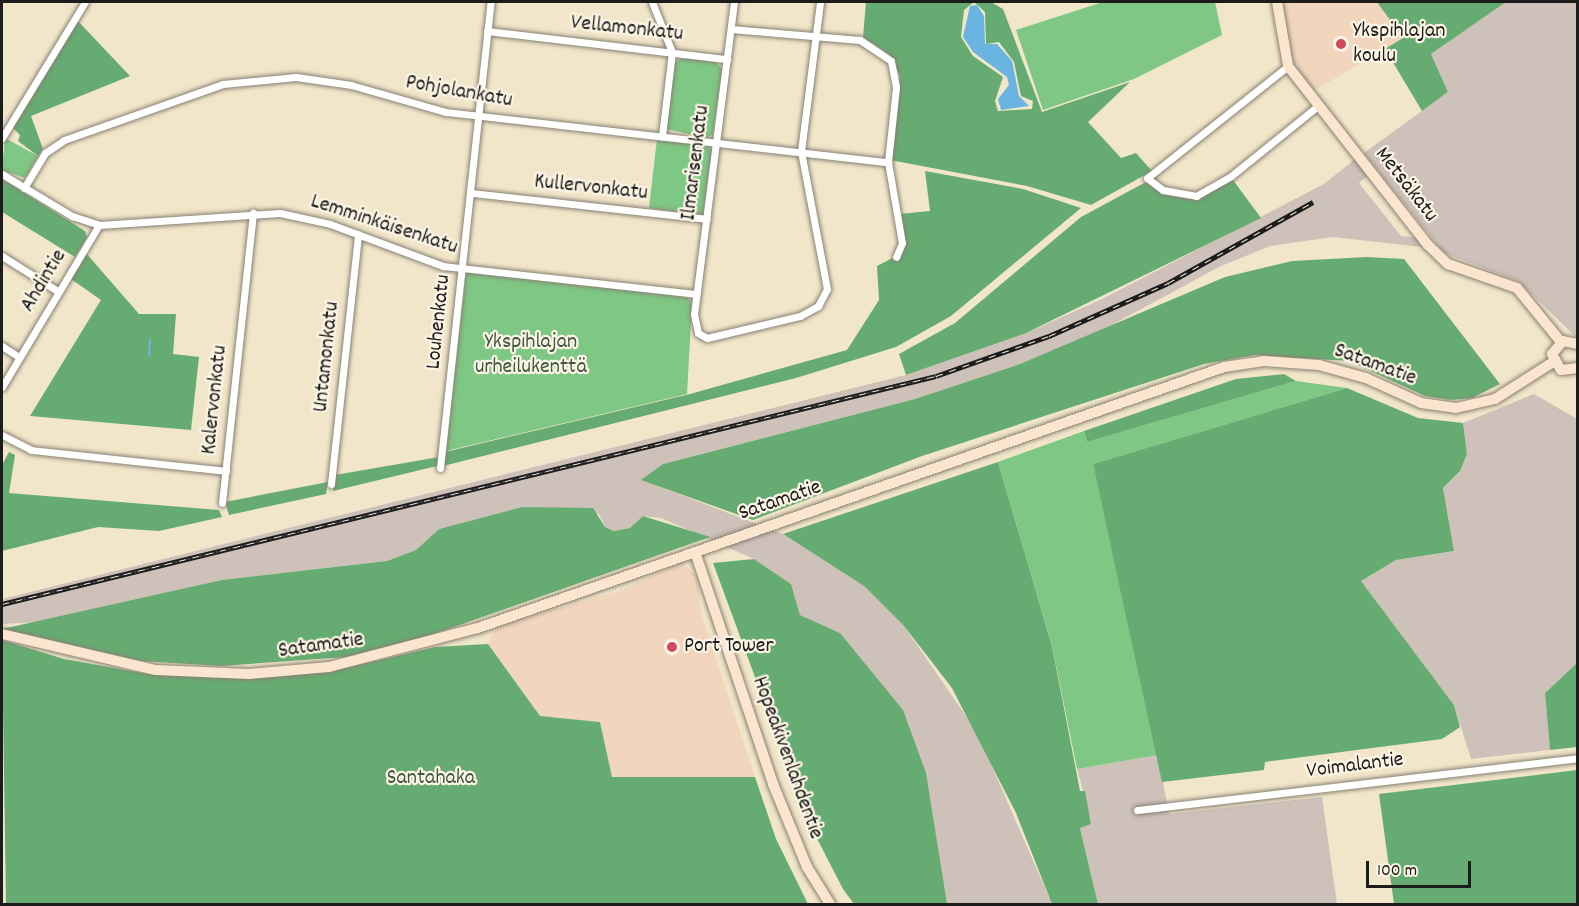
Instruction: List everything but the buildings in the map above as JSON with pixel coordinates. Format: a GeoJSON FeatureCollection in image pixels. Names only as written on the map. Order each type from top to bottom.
{"type":"FeatureCollection","features":[{"type":"Feature","properties":{"kind":"main road","name":"Metsäkatu"},"geometry":{"type":"LineString","coordinates":[[1277,2],[1288,66],[1437,256],[1517,288],[1561,342]]}},
{"type":"Feature","properties":{"kind":"main road"},"geometry":{"type":"LineString","coordinates":[[1577,371],[1561,370],[1553,362],[1561,342],[1578,344]]}},
{"type":"Feature","properties":{"kind":"main road","name":"Satamatie"},"geometry":{"type":"LineString","coordinates":[[2,634],[156,670],[249,674],[329,667],[434,643],[1224,367],[1264,361],[1319,365],[1378,383],[1421,403],[1456,408],[1495,399],[1553,362]]}},
{"type":"Feature","properties":{"kind":"main road","name":"Hopeakivenlahdentie"},"geometry":{"type":"LineString","coordinates":[[694,552],[773,784],[807,867],[830,904]]}},
{"type":"Feature","properties":{"kind":"street"},"geometry":{"type":"LineString","coordinates":[[2,138],[86,2]]}},
{"type":"Feature","properties":{"kind":"street","name":"Louhenkatu"},"geometry":{"type":"LineString","coordinates":[[440,468],[491,2]]}},
{"type":"Feature","properties":{"kind":"street"},"geometry":{"type":"LineString","coordinates":[[652,2],[672,52],[662,136]]}},
{"type":"Feature","properties":{"kind":"street","name":"Ilmarisenkatu"},"geometry":{"type":"LineString","coordinates":[[734,2],[696,294],[695,328],[707,338],[725,337],[800,315],[823,298],[827,281],[801,152]]}},
{"type":"Feature","properties":{"kind":"street"},"geometry":{"type":"LineString","coordinates":[[801,152],[820,2]]}},
{"type":"Feature","properties":{"kind":"street"},"geometry":{"type":"LineString","coordinates":[[731,29],[870,43],[891,61],[896,75],[888,162],[902,243],[897,257]]}},
{"type":"Feature","properties":{"kind":"street","name":"Vellamonkatu"},"geometry":{"type":"LineString","coordinates":[[488,31],[727,59]]}},
{"type":"Feature","properties":{"kind":"street"},"geometry":{"type":"LineString","coordinates":[[1288,66],[1147,178],[1163,190],[1196,196],[1231,176],[1319,105]]}},
{"type":"Feature","properties":{"kind":"street","name":"Pohjolankatu"},"geometry":{"type":"LineString","coordinates":[[24,188],[56,143],[241,80],[318,79],[417,106],[477,115],[888,162]]}},
{"type":"Feature","properties":{"kind":"street"},"geometry":{"type":"LineString","coordinates":[[2,174],[24,188],[99,225]]}},
{"type":"Feature","properties":{"kind":"street","name":"Kullervonkatu"},"geometry":{"type":"LineString","coordinates":[[471,193],[707,219]]}},
{"type":"Feature","properties":{"kind":"street","name":"Lemminkäisenkatu"},"geometry":{"type":"LineString","coordinates":[[99,225],[253,213],[309,219],[358,234],[403,254],[462,269],[696,294]]}},
{"type":"Feature","properties":{"kind":"street","name":"Kalervonkatu"},"geometry":{"type":"LineString","coordinates":[[2,435],[31,450],[226,471],[253,213]]}},
{"type":"Feature","properties":{"kind":"street","name":"Ahdintie"},"geometry":{"type":"LineString","coordinates":[[2,387],[99,225]]}},
{"type":"Feature","properties":{"kind":"street","name":"Untamonkatu"},"geometry":{"type":"LineString","coordinates":[[331,484],[358,234]]}},
{"type":"Feature","properties":{"kind":"street"},"geometry":{"type":"LineString","coordinates":[[2,256],[59,292]]}},
{"type":"Feature","properties":{"kind":"street"},"geometry":{"type":"LineString","coordinates":[[2,346],[20,357]]}},
{"type":"Feature","properties":{"kind":"street"},"geometry":{"type":"LineString","coordinates":[[222,503],[226,471]]}},
{"type":"Feature","properties":{"kind":"street","name":"Voimalantie"},"geometry":{"type":"LineString","coordinates":[[1137,810],[1578,758]]}},
{"type":"Feature","properties":{"kind":"shaded area","name":"Ykspihlajan koulu"},"geometry":{"type":"Polygon","coordinates":[[[1284,2],[1377,2],[1403,38],[1312,92],[1289,56],[1284,2]]]}},
{"type":"Feature","properties":{"kind":"shaded area"},"geometry":{"type":"Polygon","coordinates":[[[1506,2],[1577,2],[1577,338],[1518,281],[1444,253],[1364,153],[1448,92],[1431,54],[1506,2]]]}},
{"type":"Feature","properties":{"kind":"shaded area"},"geometry":{"type":"Polygon","coordinates":[[[1359,156],[1371,173],[1359,183],[1401,236],[1422,238],[1430,248],[1333,237],[1270,246],[1219,267],[1093,335],[1020,364],[915,399],[663,464],[642,480],[783,534],[864,586],[904,626],[977,732],[1052,904],[947,904],[840,633],[800,615],[791,584],[754,559],[661,518],[643,516],[630,528],[615,531],[605,527],[599,514],[522,507],[439,529],[416,550],[387,561],[222,580],[54,621],[2,624],[2,599],[906,375],[1024,334],[1102,299],[1324,184],[1359,156]]]}},
{"type":"Feature","properties":{"kind":"shaded area"},"geometry":{"type":"Polygon","coordinates":[[[1534,394],[1577,419],[1577,663],[1545,693],[1550,750],[1471,759],[1454,705],[1361,581],[1396,560],[1454,551],[1443,488],[1460,471],[1467,454],[1463,423],[1534,394]]]}},
{"type":"Feature","properties":{"kind":"shaded area"},"geometry":{"type":"Polygon","coordinates":[[[682,562],[698,578],[701,613],[755,777],[612,777],[600,722],[540,716],[488,644],[497,626],[619,591],[682,562]]]}},
{"type":"Feature","properties":{"kind":"shaded area"},"geometry":{"type":"Polygon","coordinates":[[[1158,755],[1169,814],[1322,797],[1337,904],[1098,904],[1080,827],[1091,824],[1077,769],[1158,755]]]}},
{"type":"Feature","properties":{"kind":"green space"},"geometry":{"type":"Polygon","coordinates":[[[866,2],[974,2],[991,2],[1003,9],[1042,112],[1130,82],[1088,122],[1121,158],[1136,153],[1152,171],[1091,205],[1027,186],[890,160],[900,76],[890,55],[863,37],[866,2]],[[974,2],[964,10],[961,37],[973,56],[1003,77],[995,101],[998,111],[1032,109],[1033,101],[1021,96],[1014,62],[999,42],[986,44],[985,12],[974,2]]]}},
{"type":"Feature","properties":{"kind":"green space"},"geometry":{"type":"Polygon","coordinates":[[[1103,2],[1215,2],[1222,35],[1134,79],[1043,110],[1016,30],[1103,2]]]}},
{"type":"Feature","properties":{"kind":"green space"},"geometry":{"type":"Polygon","coordinates":[[[1377,2],[1506,2],[1431,54],[1448,92],[1422,111],[1385,49],[1403,38],[1377,2]]]}},
{"type":"Feature","properties":{"kind":"green space"},"geometry":{"type":"Polygon","coordinates":[[[76,19],[130,76],[31,116],[43,149],[38,156],[18,141],[20,135],[12,127],[76,19]]]}},
{"type":"Feature","properties":{"kind":"green space"},"geometry":{"type":"Polygon","coordinates":[[[684,57],[716,62],[722,69],[713,134],[707,138],[666,129],[673,64],[684,57]]]}},
{"type":"Feature","properties":{"kind":"green space"},"geometry":{"type":"Polygon","coordinates":[[[5,138],[38,156],[25,178],[2,170],[5,138]]]}},
{"type":"Feature","properties":{"kind":"green space"},"geometry":{"type":"Polygon","coordinates":[[[657,139],[706,145],[712,150],[703,215],[649,208],[657,139]]]}},
{"type":"Feature","properties":{"kind":"green space"},"geometry":{"type":"Polygon","coordinates":[[[925,171],[1023,189],[1081,208],[951,316],[896,347],[796,378],[443,466],[445,452],[690,394],[847,350],[879,300],[877,266],[902,253],[899,214],[930,211],[925,171]]]}},
{"type":"Feature","properties":{"kind":"green space"},"geometry":{"type":"Polygon","coordinates":[[[2,179],[85,231],[87,237],[75,257],[2,212],[2,179]]]}},
{"type":"Feature","properties":{"kind":"green space"},"geometry":{"type":"Polygon","coordinates":[[[1233,180],[1261,218],[1024,334],[906,375],[899,354],[955,323],[1081,217],[1146,182],[1161,194],[1195,200],[1233,180]]]}},
{"type":"Feature","properties":{"kind":"green space"},"geometry":{"type":"Polygon","coordinates":[[[86,253],[139,314],[176,314],[173,354],[199,357],[191,430],[30,416],[101,300],[71,279],[86,253]]]}},
{"type":"Feature","properties":{"kind":"green space"},"geometry":{"type":"Polygon","coordinates":[[[1367,257],[1404,259],[1500,384],[1472,398],[1451,400],[1425,396],[1349,361],[1255,355],[1204,364],[922,456],[753,520],[641,480],[663,464],[915,399],[1020,364],[1225,277],[1292,261],[1367,257]]]}},
{"type":"Feature","properties":{"kind":"green space","name":"Ykspihlajan urheilukenttä"},"geometry":{"type":"Polygon","coordinates":[[[466,272],[687,297],[692,303],[687,394],[446,451],[466,272]]]}},
{"type":"Feature","properties":{"kind":"green space"},"geometry":{"type":"Polygon","coordinates":[[[1284,374],[1296,381],[1087,442],[1084,431],[1236,379],[1284,374]]]}},
{"type":"Feature","properties":{"kind":"green space"},"geometry":{"type":"Polygon","coordinates":[[[1296,381],[1347,388],[1093,464],[1158,755],[1077,769],[1052,645],[998,462],[1084,431],[1087,442],[1296,381]]]}},
{"type":"Feature","properties":{"kind":"green space"},"geometry":{"type":"Polygon","coordinates":[[[1347,388],[1418,418],[1463,423],[1467,454],[1460,471],[1443,488],[1454,551],[1396,560],[1361,581],[1454,705],[1460,727],[1442,739],[1265,762],[1264,770],[1162,782],[1093,464],[1347,388]]]}},
{"type":"Feature","properties":{"kind":"green space"},"geometry":{"type":"Polygon","coordinates":[[[9,452],[15,455],[9,493],[219,510],[222,517],[159,531],[98,527],[2,551],[2,465],[9,452]]]}},
{"type":"Feature","properties":{"kind":"green space"},"geometry":{"type":"Polygon","coordinates":[[[439,457],[437,466],[333,491],[335,475],[439,457]]]}},
{"type":"Feature","properties":{"kind":"green space"},"geometry":{"type":"Polygon","coordinates":[[[998,462],[1052,646],[1080,791],[1085,791],[1091,824],[1080,828],[1098,904],[1052,904],[1016,813],[952,688],[904,626],[864,586],[783,534],[998,462]]]}},
{"type":"Feature","properties":{"kind":"green space"},"geometry":{"type":"Polygon","coordinates":[[[328,482],[326,494],[229,515],[225,502],[328,482]]]}},
{"type":"Feature","properties":{"kind":"green space"},"geometry":{"type":"Polygon","coordinates":[[[522,507],[593,508],[605,527],[614,531],[630,528],[643,516],[710,537],[431,635],[346,657],[221,666],[141,661],[2,629],[222,580],[387,561],[416,550],[439,529],[522,507]]]}},
{"type":"Feature","properties":{"kind":"green space"},"geometry":{"type":"Polygon","coordinates":[[[754,559],[791,584],[800,615],[840,633],[903,710],[926,773],[947,904],[854,904],[843,889],[808,821],[713,563],[754,559]]]}},
{"type":"Feature","properties":{"kind":"green space","name":"Santahaka"},"geometry":{"type":"Polygon","coordinates":[[[2,640],[64,659],[148,674],[221,678],[346,668],[435,647],[488,644],[540,716],[600,722],[612,777],[755,777],[776,839],[808,904],[6,904],[2,640]]]}},
{"type":"Feature","properties":{"kind":"green space"},"geometry":{"type":"Polygon","coordinates":[[[1577,663],[1577,747],[1550,750],[1545,693],[1577,663]]]}},
{"type":"Feature","properties":{"kind":"green space"},"geometry":{"type":"Polygon","coordinates":[[[1577,770],[1577,904],[1394,904],[1379,794],[1577,770]]]}},
{"type":"Feature","properties":{"kind":"water"},"geometry":{"type":"Polygon","coordinates":[[[977,5],[984,16],[985,44],[997,44],[1012,61],[1019,96],[1029,106],[1001,110],[998,99],[1009,85],[1007,77],[973,52],[963,37],[970,6],[977,5]]]}},
{"type":"Feature","properties":{"kind":"waterway"},"geometry":{"type":"LineString","coordinates":[[149,356],[150,339]]}},
{"type":"Feature","properties":{"kind":"railway"},"geometry":{"type":"LineString","coordinates":[[2,604],[936,376],[1049,336],[1168,283],[1313,202]]}},
{"type":"Feature","properties":{"kind":"place","name":"Ykspihlajan koulu"},"geometry":{"type":"Point","coordinates":[1341,44]}},
{"type":"Feature","properties":{"kind":"place","name":"Port Tower"},"geometry":{"type":"Point","coordinates":[672,647]}}]}
